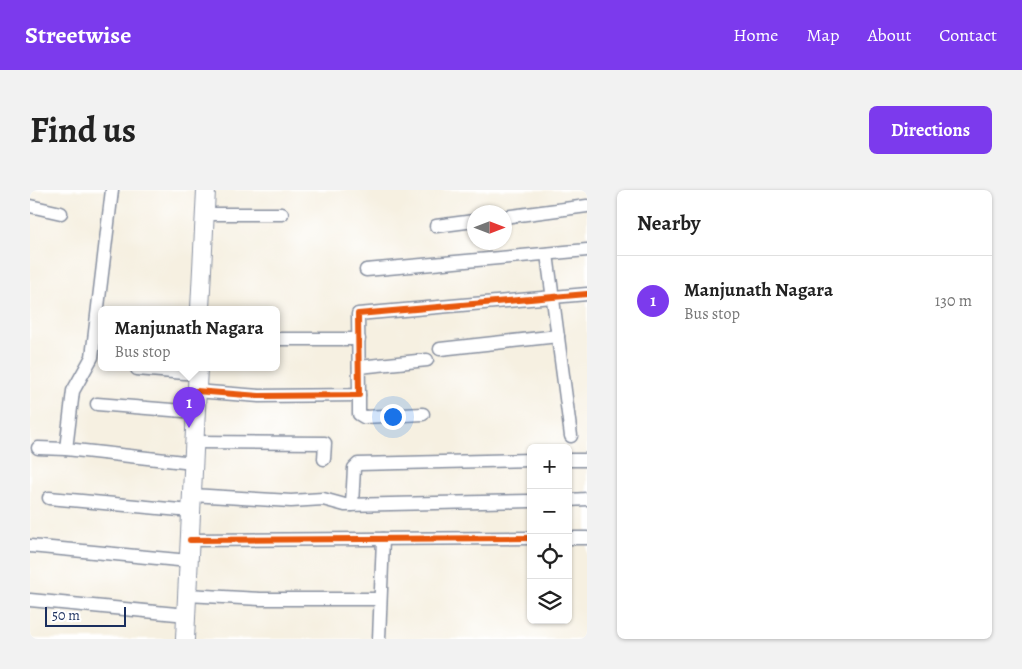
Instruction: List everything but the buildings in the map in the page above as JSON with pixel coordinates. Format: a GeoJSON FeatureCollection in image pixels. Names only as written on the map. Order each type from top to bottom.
{"type":"FeatureCollection","features":[{"type":"Feature","properties":{"kind":"main road"},"geometry":{"type":"LineString","coordinates":[[200,306],[206,190]]}},
{"type":"Feature","properties":{"kind":"main road"},"geometry":{"type":"LineString","coordinates":[[185,639],[197,377]]}},
{"type":"Feature","properties":{"kind":"street"},"geometry":{"type":"LineString","coordinates":[[98,306],[112,190]]}},
{"type":"Feature","properties":{"kind":"street"},"geometry":{"type":"LineString","coordinates":[[30,206],[61,214]]}},
{"type":"Feature","properties":{"kind":"street"},"geometry":{"type":"LineString","coordinates":[[512,216],[587,206]]}},
{"type":"Feature","properties":{"kind":"street"},"geometry":{"type":"LineString","coordinates":[[204,214],[282,214]]}},
{"type":"Feature","properties":{"kind":"street"},"geometry":{"type":"LineString","coordinates":[[436,226],[467,222]]}},
{"type":"Feature","properties":{"kind":"street"},"geometry":{"type":"LineString","coordinates":[[366,270],[587,250]]}},
{"type":"Feature","properties":{"kind":"street"},"geometry":{"type":"LineString","coordinates":[[547,254],[571,436]]}},
{"type":"Feature","properties":{"kind":"street"},"geometry":{"type":"LineString","coordinates":[[422,414],[364,417],[360,414],[358,314],[587,294]]}},
{"type":"Feature","properties":{"kind":"street"},"geometry":{"type":"LineString","coordinates":[[66,449],[73,391],[92,357],[98,307]]}},
{"type":"Feature","properties":{"kind":"street"},"geometry":{"type":"LineString","coordinates":[[440,349],[558,336]]}},
{"type":"Feature","properties":{"kind":"street"},"geometry":{"type":"LineString","coordinates":[[280,339],[359,339]]}},
{"type":"Feature","properties":{"kind":"street"},"geometry":{"type":"LineString","coordinates":[[359,367],[427,360]]}},
{"type":"Feature","properties":{"kind":"street"},"geometry":{"type":"LineString","coordinates":[[153,371],[197,377],[260,396],[359,395]]}},
{"type":"Feature","properties":{"kind":"street"},"geometry":{"type":"LineString","coordinates":[[97,404],[196,412]]}},
{"type":"Feature","properties":{"kind":"street"},"geometry":{"type":"LineString","coordinates":[[195,442],[325,443],[324,459]]}},
{"type":"Feature","properties":{"kind":"street"},"geometry":{"type":"LineString","coordinates":[[38,448],[66,449],[193,463]]}},
{"type":"Feature","properties":{"kind":"street"},"geometry":{"type":"LineString","coordinates":[[352,505],[354,468],[358,464],[527,460]]}},
{"type":"Feature","properties":{"kind":"street"},"geometry":{"type":"LineString","coordinates":[[572,460],[587,460]]}},
{"type":"Feature","properties":{"kind":"street"},"geometry":{"type":"LineString","coordinates":[[49,498],[192,503],[323,499],[345,505],[527,501]]}},
{"type":"Feature","properties":{"kind":"street"},"geometry":{"type":"LineString","coordinates":[[572,500],[587,499]]}},
{"type":"Feature","properties":{"kind":"street"},"geometry":{"type":"LineString","coordinates":[[190,540],[527,538]]}},
{"type":"Feature","properties":{"kind":"street"},"geometry":{"type":"LineString","coordinates":[[572,538],[587,538]]}},
{"type":"Feature","properties":{"kind":"street"},"geometry":{"type":"LineString","coordinates":[[378,639],[382,539]]}},
{"type":"Feature","properties":{"kind":"street"},"geometry":{"type":"LineString","coordinates":[[30,546],[189,561]]}},
{"type":"Feature","properties":{"kind":"street"},"geometry":{"type":"LineString","coordinates":[[188,595],[260,599],[380,599]]}},
{"type":"Feature","properties":{"kind":"street"},"geometry":{"type":"LineString","coordinates":[[30,600],[187,616]]}},
{"type":"Feature","properties":{"kind":"cycle path"},"geometry":{"type":"LineString","coordinates":[[196,391],[259,396],[359,395],[358,314],[587,294]]}},
{"type":"Feature","properties":{"kind":"cycle path"},"geometry":{"type":"LineString","coordinates":[[190,540],[527,538]]}},
{"type":"Feature","properties":{"kind":"place","name":"Manjunath Nagara"},"geometry":{"type":"Point","coordinates":[189,428]}}]}
